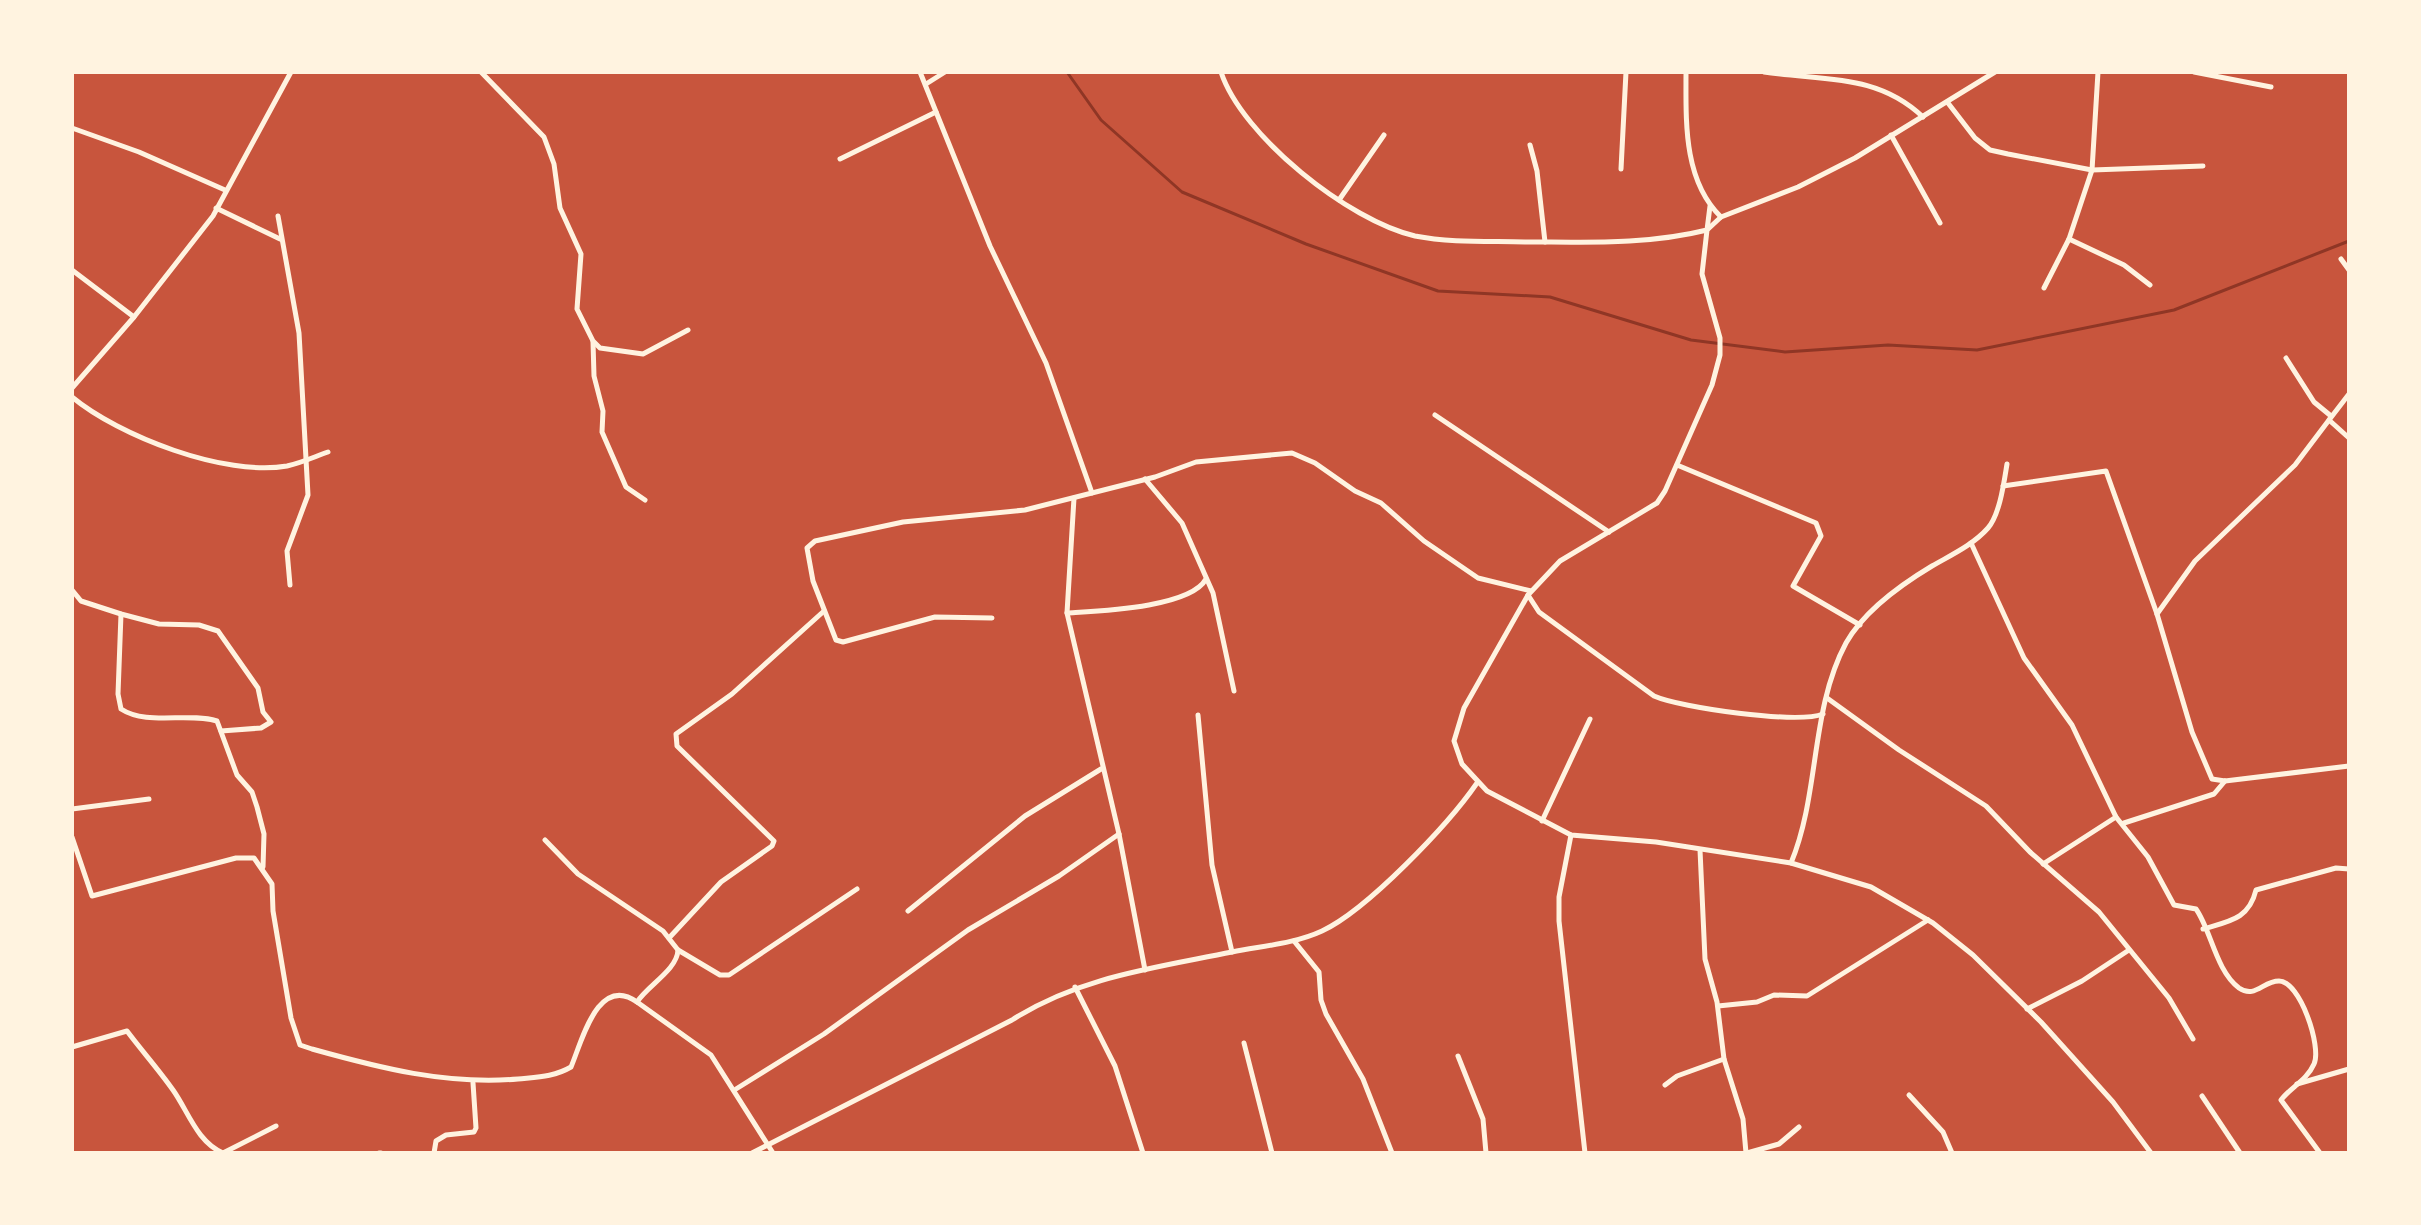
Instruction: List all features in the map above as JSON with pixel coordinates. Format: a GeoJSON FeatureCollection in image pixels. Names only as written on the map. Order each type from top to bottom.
{"type":"FeatureCollection","features":[{"type":"Feature","properties":{"kind":"street"},"geometry":{"type":"LineString","coordinates":[[72,388],[134,317],[216,208],[291,72]]}},
{"type":"Feature","properties":{"kind":"street"},"geometry":{"type":"LineString","coordinates":[[481,72],[544,137],[551,149],[560,208],[581,254],[577,309],[593,341],[600,348],[643,354],[688,330]]}},
{"type":"Feature","properties":{"kind":"street"},"geometry":{"type":"LineString","coordinates":[[920,72],[990,246],[1046,363],[1092,493]]}},
{"type":"Feature","properties":{"kind":"street"},"geometry":{"type":"LineString","coordinates":[[926,84],[945,72]]}},
{"type":"Feature","properties":{"kind":"street"},"geometry":{"type":"LineString","coordinates":[[1221,72],[1230,98],[1244,118],[1276,150],[1339,200],[1369,219],[1416,236],[1545,242],[1661,239],[1707,230],[1721,217],[1798,187],[1948,103],[1993,72]]}},
{"type":"Feature","properties":{"kind":"street"},"geometry":{"type":"LineString","coordinates":[[1621,169],[1626,72]]}},
{"type":"Feature","properties":{"kind":"street"},"geometry":{"type":"LineString","coordinates":[[1686,72],[1690,160],[1710,206],[1721,217]]}},
{"type":"Feature","properties":{"kind":"street"},"geometry":{"type":"LineString","coordinates":[[1764,72],[1874,85],[1908,103],[1923,117]]}},
{"type":"Feature","properties":{"kind":"street"},"geometry":{"type":"LineString","coordinates":[[2044,288],[2069,239],[2092,170],[2098,72]]}},
{"type":"Feature","properties":{"kind":"street"},"geometry":{"type":"LineString","coordinates":[[2194,72],[2271,87]]}},
{"type":"Feature","properties":{"kind":"street"},"geometry":{"type":"LineString","coordinates":[[1948,103],[1961,125],[1990,150],[2092,170],[2203,166]]}},
{"type":"Feature","properties":{"kind":"street"},"geometry":{"type":"LineString","coordinates":[[840,159],[936,112]]}},
{"type":"Feature","properties":{"kind":"street"},"geometry":{"type":"LineString","coordinates":[[72,128],[225,190]]}},
{"type":"Feature","properties":{"kind":"street"},"geometry":{"type":"LineString","coordinates":[[1339,200],[1384,135]]}},
{"type":"Feature","properties":{"kind":"street"},"geometry":{"type":"LineString","coordinates":[[1891,135],[1940,223]]}},
{"type":"Feature","properties":{"kind":"street"},"geometry":{"type":"LineString","coordinates":[[1530,145],[1537,171],[1545,242]]}},
{"type":"Feature","properties":{"kind":"street"},"geometry":{"type":"LineString","coordinates":[[1710,206],[1702,274],[1720,338],[1720,355],[1712,385],[1677,465],[1657,503],[1560,561],[1529,593],[1464,708],[1455,730],[1458,758],[1477,783],[1571,835],[1656,842],[1791,863],[1871,887],[1928,920],[1973,955],[2113,1102],[2151,1153]]}},
{"type":"Feature","properties":{"kind":"street"},"geometry":{"type":"LineString","coordinates":[[216,208],[281,240]]}},
{"type":"Feature","properties":{"kind":"street"},"geometry":{"type":"LineString","coordinates":[[278,216],[299,333],[308,495],[287,551],[290,585]]}},
{"type":"Feature","properties":{"kind":"street"},"geometry":{"type":"LineString","coordinates":[[2069,239],[2140,275],[2150,285]]}},
{"type":"Feature","properties":{"kind":"street"},"geometry":{"type":"LineString","coordinates":[[2341,259],[2349,270]]}},
{"type":"Feature","properties":{"kind":"street"},"geometry":{"type":"LineString","coordinates":[[72,270],[134,317]]}},
{"type":"Feature","properties":{"kind":"street"},"geometry":{"type":"LineString","coordinates":[[593,341],[594,376],[603,411],[602,432],[626,487],[645,500]]}},
{"type":"Feature","properties":{"kind":"street"},"geometry":{"type":"LineString","coordinates":[[2286,358],[2314,402],[2349,438]]}},
{"type":"Feature","properties":{"kind":"street"},"geometry":{"type":"LineString","coordinates":[[2157,614],[2195,561],[2295,465],[2349,394]]}},
{"type":"Feature","properties":{"kind":"street"},"geometry":{"type":"LineString","coordinates":[[72,397],[96,416],[175,452],[263,467],[306,460],[328,452]]}},
{"type":"Feature","properties":{"kind":"street"},"geometry":{"type":"LineString","coordinates":[[1435,415],[1609,532]]}},
{"type":"Feature","properties":{"kind":"street"},"geometry":{"type":"LineString","coordinates":[[992,618],[935,617],[843,642],[836,640],[813,581],[807,548],[815,541],[903,522],[1025,510],[1208,460],[1271,454],[1302,456],[1355,491],[1381,503],[1458,566],[1478,578],[1529,593],[1539,612],[1654,696],[1674,705],[1798,718],[1824,713]]}},
{"type":"Feature","properties":{"kind":"street"},"geometry":{"type":"LineString","coordinates":[[1791,863],[1807,815],[1827,698],[1847,642],[1860,625],[1898,590],[1971,543],[1990,526],[2007,464]]}},
{"type":"Feature","properties":{"kind":"street"},"geometry":{"type":"LineString","coordinates":[[1677,465],[1816,523],[1821,536],[1793,586],[1860,625]]}},
{"type":"Feature","properties":{"kind":"street"},"geometry":{"type":"LineString","coordinates":[[2003,486],[2106,471],[2157,614],[2165,652],[2212,779],[2225,781],[2349,766]]}},
{"type":"Feature","properties":{"kind":"street"},"geometry":{"type":"LineString","coordinates":[[1145,479],[1182,523],[1206,579],[1216,603],[1234,691]]}},
{"type":"Feature","properties":{"kind":"street"},"geometry":{"type":"LineString","coordinates":[[1074,498],[1067,613],[1101,769],[1119,834],[1145,970]]}},
{"type":"Feature","properties":{"kind":"street"},"geometry":{"type":"LineString","coordinates":[[1971,543],[2024,658],[2072,725],[2116,817],[2124,823],[2148,857],[2174,905],[2196,909],[2203,929],[2235,985],[2250,992],[2281,981],[2289,983],[2298,997],[2316,1050],[2314,1063],[2281,1100],[2320,1153]]}},
{"type":"Feature","properties":{"kind":"street"},"geometry":{"type":"LineString","coordinates":[[1067,613],[1135,608],[1190,592],[1206,579]]}},
{"type":"Feature","properties":{"kind":"street"},"geometry":{"type":"LineString","coordinates":[[72,590],[81,601],[121,614],[159,624],[199,625],[221,635],[230,654],[258,688],[263,712],[271,722],[261,728],[221,731]]}},
{"type":"Feature","properties":{"kind":"street"},"geometry":{"type":"LineString","coordinates":[[669,938],[721,882],[772,846],[774,841],[677,746],[676,734],[732,694],[824,611]]}},
{"type":"Feature","properties":{"kind":"street"},"geometry":{"type":"LineString","coordinates":[[121,614],[118,694],[121,709],[132,716],[201,716],[217,721],[237,775],[252,792],[257,807],[264,834],[263,868]]}},
{"type":"Feature","properties":{"kind":"street"},"geometry":{"type":"LineString","coordinates":[[1827,698],[1899,750],[1986,806],[2043,864],[2099,912],[2169,998],[2193,1039]]}},
{"type":"Feature","properties":{"kind":"street"},"geometry":{"type":"LineString","coordinates":[[1198,715],[1212,865],[1232,952]]}},
{"type":"Feature","properties":{"kind":"street"},"geometry":{"type":"LineString","coordinates":[[1542,821],[1590,719]]}},
{"type":"Feature","properties":{"kind":"street"},"geometry":{"type":"LineString","coordinates":[[908,911],[1025,816],[1101,769]]}},
{"type":"Feature","properties":{"kind":"street"},"geometry":{"type":"LineString","coordinates":[[2124,823],[2214,794],[2225,781]]}},
{"type":"Feature","properties":{"kind":"street"},"geometry":{"type":"LineString","coordinates":[[752,1153],[1012,1020],[1044,999],[1075,987],[1294,941],[1319,932],[1352,912],[1425,844],[1477,783]]}},
{"type":"Feature","properties":{"kind":"street"},"geometry":{"type":"LineString","coordinates":[[72,809],[149,799]]}},
{"type":"Feature","properties":{"kind":"street"},"geometry":{"type":"LineString","coordinates":[[2043,864],[2116,817]]}},
{"type":"Feature","properties":{"kind":"street"},"geometry":{"type":"LineString","coordinates":[[736,1089],[824,1034],[955,939],[1059,876],[1119,834]]}},
{"type":"Feature","properties":{"kind":"street"},"geometry":{"type":"LineString","coordinates":[[1571,835],[1559,897],[1559,921],[1585,1153]]}},
{"type":"Feature","properties":{"kind":"street"},"geometry":{"type":"LineString","coordinates":[[72,837],[74,857],[92,896],[236,858],[254,858],[272,884],[273,911],[291,1018],[300,1045],[389,1070],[473,1083],[562,1073],[571,1067],[598,1005],[613,995],[627,995],[711,1055],[736,1089],[773,1153]]}},
{"type":"Feature","properties":{"kind":"street"},"geometry":{"type":"LineString","coordinates":[[545,840],[578,874],[669,938],[678,950],[720,975],[729,975],[857,889]]}},
{"type":"Feature","properties":{"kind":"street"},"geometry":{"type":"LineString","coordinates":[[1700,850],[1704,952],[1718,1006],[1724,1059],[1743,1119],[1747,1153],[1779,1144],[1799,1127]]}},
{"type":"Feature","properties":{"kind":"street"},"geometry":{"type":"LineString","coordinates":[[2203,929],[2244,917],[2252,906],[2256,890],[2336,868],[2349,869]]}},
{"type":"Feature","properties":{"kind":"street"},"geometry":{"type":"LineString","coordinates":[[1718,1006],[1757,1002],[1774,995],[1807,996],[1928,920]]}},
{"type":"Feature","properties":{"kind":"street"},"geometry":{"type":"LineString","coordinates":[[1294,941],[1319,972],[1326,1014],[1363,1079],[1392,1153]]}},
{"type":"Feature","properties":{"kind":"street"},"geometry":{"type":"LineString","coordinates":[[637,1002],[645,990],[675,962],[678,950]]}},
{"type":"Feature","properties":{"kind":"street"},"geometry":{"type":"LineString","coordinates":[[2027,1009],[2082,981],[2129,950]]}},
{"type":"Feature","properties":{"kind":"street"},"geometry":{"type":"LineString","coordinates":[[1075,987],[1115,1066],[1143,1153]]}},
{"type":"Feature","properties":{"kind":"street"},"geometry":{"type":"LineString","coordinates":[[72,1047],[127,1031],[173,1089],[196,1128],[213,1149],[223,1153],[276,1126]]}},
{"type":"Feature","properties":{"kind":"street"},"geometry":{"type":"LineString","coordinates":[[1244,1043],[1272,1153]]}},
{"type":"Feature","properties":{"kind":"street"},"geometry":{"type":"LineString","coordinates":[[1458,1056],[1483,1119],[1486,1153]]}},
{"type":"Feature","properties":{"kind":"street"},"geometry":{"type":"LineString","coordinates":[[1665,1085],[1677,1076],[1724,1059]]}},
{"type":"Feature","properties":{"kind":"street"},"geometry":{"type":"LineString","coordinates":[[2296,1085],[2349,1069]]}},
{"type":"Feature","properties":{"kind":"street"},"geometry":{"type":"LineString","coordinates":[[434,1153],[436,1141],[446,1135],[474,1132],[473,1083]]}},
{"type":"Feature","properties":{"kind":"street"},"geometry":{"type":"LineString","coordinates":[[1909,1095],[1943,1132],[1952,1153]]}},
{"type":"Feature","properties":{"kind":"street"},"geometry":{"type":"LineString","coordinates":[[2202,1096],[2240,1153]]}},
{"type":"Feature","properties":{"kind":"waterway"},"geometry":{"type":"LineString","coordinates":[[1067,72],[1101,120],[1182,192],[1306,244],[1438,291],[1550,297],[1691,340],[1785,352],[1888,345],[1977,350],[2174,310],[2349,241]]}}]}
